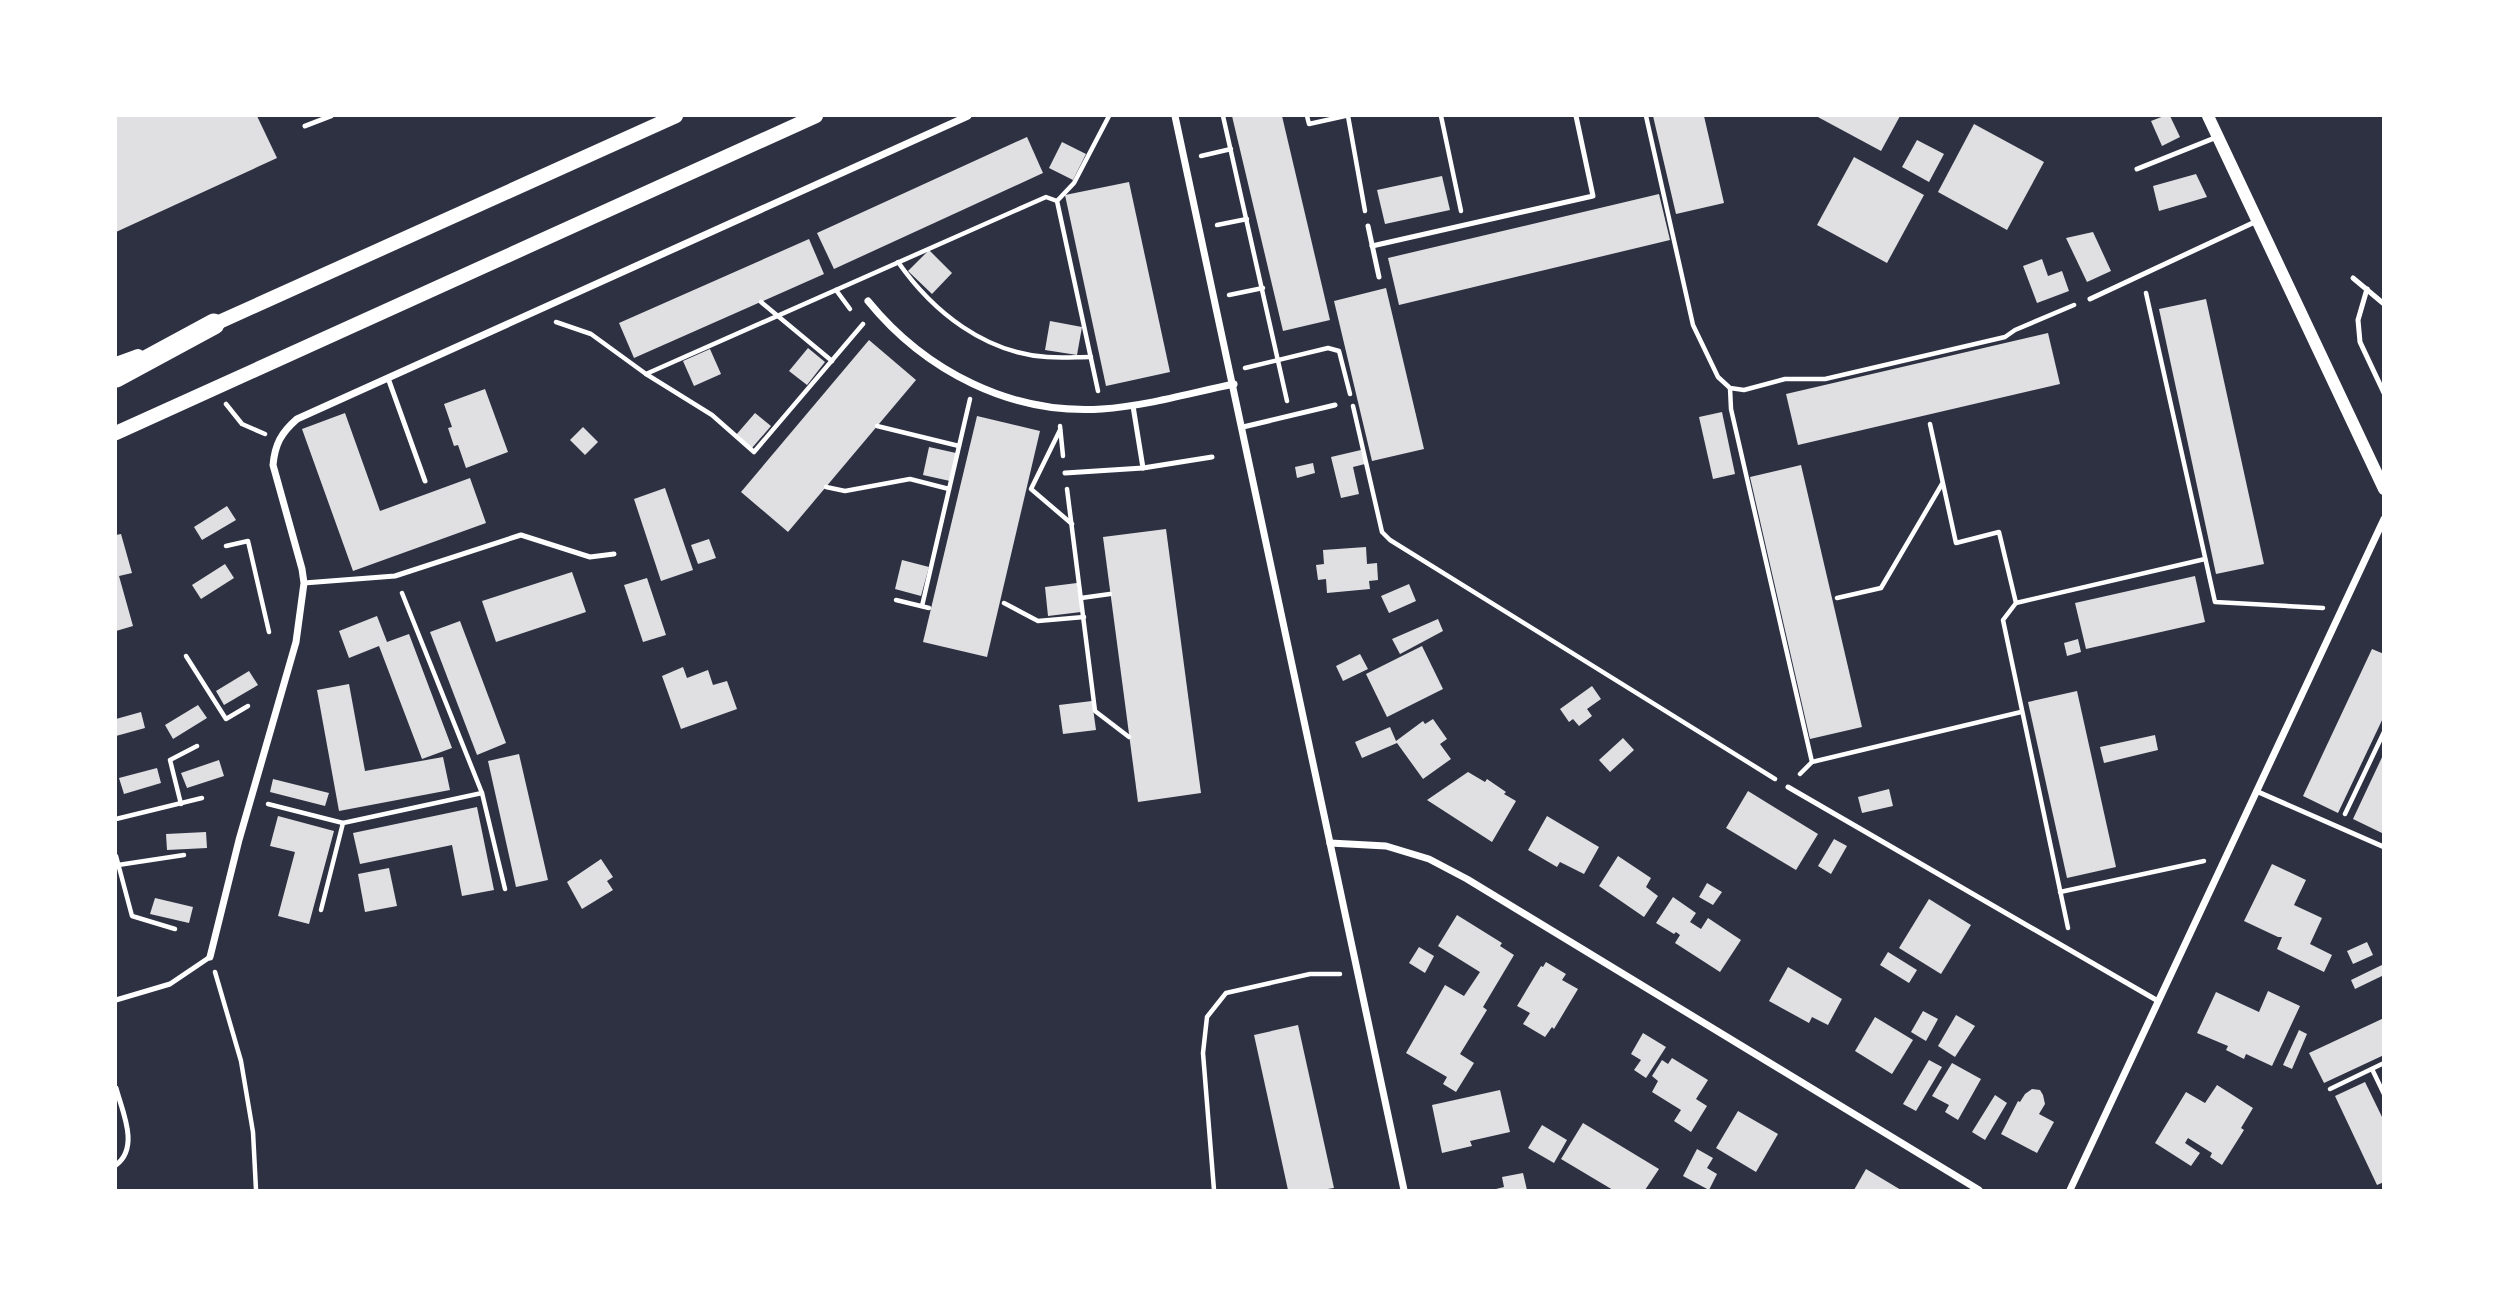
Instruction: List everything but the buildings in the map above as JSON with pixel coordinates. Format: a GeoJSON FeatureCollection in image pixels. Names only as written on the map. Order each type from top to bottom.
{"type":"FeatureCollection","features":[{"type":"Feature","properties":{"kind":"highway"},"geometry":{"type":"LineString","coordinates":[[116,377],[214,324]]}},
{"type":"Feature","properties":{"kind":"main road"},"geometry":{"type":"LineString","coordinates":[[116,365],[214,324],[676,116]]}},
{"type":"Feature","properties":{"kind":"main road"},"geometry":{"type":"LineString","coordinates":[[116,433],[816,116]]}},
{"type":"Feature","properties":{"kind":"street"},"geometry":{"type":"LineString","coordinates":[[211,957],[251,800],[296,642],[304,583],[273,465],[275,447],[283,432],[297,419],[968,116]]}},
{"type":"Feature","properties":{"kind":"street"},"geometry":{"type":"LineString","coordinates":[[1175,116],[1404,1191]]}},
{"type":"Feature","properties":{"kind":"street"},"geometry":{"type":"LineString","coordinates":[[2208,116],[2384,489]]}},
{"type":"Feature","properties":{"kind":"street"},"geometry":{"type":"LineString","coordinates":[[868,302],[896,333],[946,371],[974,385],[1011,398],[1059,408],[1102,409],[1133,406],[1234,384]]}},
{"type":"Feature","properties":{"kind":"street"},"geometry":{"type":"LineString","coordinates":[[2070,1191],[2384,519]]}},
{"type":"Feature","properties":{"kind":"street"},"geometry":{"type":"LineString","coordinates":[[1330,843],[1387,846],[1429,859],[1467,878],[1979,1191]]}},
{"type":"Feature","properties":{"kind":"lane"},"geometry":{"type":"LineString","coordinates":[[305,127],[331,116]]}},
{"type":"Feature","properties":{"kind":"lane"},"geometry":{"type":"LineString","coordinates":[[1372,246],[1593,196],[1576,116]]}},
{"type":"Feature","properties":{"kind":"lane"},"geometry":{"type":"LineString","coordinates":[[2137,169],[2217,137]]}},
{"type":"Feature","properties":{"kind":"lane"},"geometry":{"type":"LineString","coordinates":[[2090,299],[2257,221]]}},
{"type":"Feature","properties":{"kind":"lane"},"geometry":{"type":"LineString","coordinates":[[1368,226],[1379,277]]}},
{"type":"Feature","properties":{"kind":"lane"},"geometry":{"type":"LineString","coordinates":[[2353,278],[2384,304]]}},
{"type":"Feature","properties":{"kind":"lane"},"geometry":{"type":"LineString","coordinates":[[2367,289],[2358,320],[2360,342],[2384,393]]}},
{"type":"Feature","properties":{"kind":"lane"},"geometry":{"type":"LineString","coordinates":[[388,378],[425,481]]}},
{"type":"Feature","properties":{"kind":"lane"},"geometry":{"type":"LineString","coordinates":[[1243,427],[1335,405]]}},
{"type":"Feature","properties":{"kind":"lane"},"geometry":{"type":"LineString","coordinates":[[1133,406],[1143,468]]}},
{"type":"Feature","properties":{"kind":"lane"},"geometry":{"type":"LineString","coordinates":[[1065,473],[1143,468],[1212,457]]}},
{"type":"Feature","properties":{"kind":"lane"},"geometry":{"type":"LineString","coordinates":[[304,583],[395,576],[521,535],[590,557],[614,554]]}},
{"type":"Feature","properties":{"kind":"lane"},"geometry":{"type":"LineString","coordinates":[[1788,787],[2158,1001]]}},
{"type":"Feature","properties":{"kind":"lane"},"geometry":{"type":"LineString","coordinates":[[2256,792],[2384,847]]}},
{"type":"Feature","properties":{"kind":"lane"},"geometry":{"type":"LineString","coordinates":[[116,1000],[170,984],[211,957]]}},
{"type":"Feature","properties":{"kind":"lane"},"geometry":{"type":"LineString","coordinates":[[116,1088],[129,1132],[128,1147],[116,1165]]}},
{"type":"Feature","properties":{"kind":"path"},"geometry":{"type":"LineString","coordinates":[[1057,201],[1074,183],[1108,116]]}},
{"type":"Feature","properties":{"kind":"path"},"geometry":{"type":"LineString","coordinates":[[1223,116],[1290,416]]}},
{"type":"Feature","properties":{"kind":"path"},"geometry":{"type":"LineString","coordinates":[[1307,116],[1309,124],[1347,116],[1368,226]]}},
{"type":"Feature","properties":{"kind":"path"},"geometry":{"type":"LineString","coordinates":[[1441,116],[1465,225]]}},
{"type":"Feature","properties":{"kind":"path"},"geometry":{"type":"LineString","coordinates":[[1646,116],[1693,325],[1718,377],[1730,388],[1744,390],[1785,379],[1825,379],[2005,337],[2015,330],[2090,299]]}},
{"type":"Feature","properties":{"kind":"path"},"geometry":{"type":"LineString","coordinates":[[1185,159],[1231,149]]}},
{"type":"Feature","properties":{"kind":"path"},"geometry":{"type":"LineString","coordinates":[[646,374],[1046,197],[1057,201]]}},
{"type":"Feature","properties":{"kind":"path"},"geometry":{"type":"LineString","coordinates":[[1057,201],[1102,409]]}},
{"type":"Feature","properties":{"kind":"path"},"geometry":{"type":"LineString","coordinates":[[1200,229],[1247,219]]}},
{"type":"Feature","properties":{"kind":"path"},"geometry":{"type":"LineString","coordinates":[[898,262],[926,298],[960,327],[1001,347],[1034,355],[1091,357]]}},
{"type":"Feature","properties":{"kind":"path"},"geometry":{"type":"LineString","coordinates":[[2141,275],[2215,602],[2341,609]]}},
{"type":"Feature","properties":{"kind":"path"},"geometry":{"type":"LineString","coordinates":[[1215,298],[1263,288]]}},
{"type":"Feature","properties":{"kind":"path"},"geometry":{"type":"LineString","coordinates":[[761,302],[832,361]]}},
{"type":"Feature","properties":{"kind":"path"},"geometry":{"type":"LineString","coordinates":[[532,314],[591,334],[646,374],[712,415],[754,453],[875,310]]}},
{"type":"Feature","properties":{"kind":"path"},"geometry":{"type":"LineString","coordinates":[[1231,371],[1328,348],[1339,351],[1382,532],[1390,540],[1788,787]]}},
{"type":"Feature","properties":{"kind":"path"},"geometry":{"type":"LineString","coordinates":[[922,606],[974,385]]}},
{"type":"Feature","properties":{"kind":"path"},"geometry":{"type":"LineString","coordinates":[[1730,388],[1731,409],[1812,762],[2021,712]]}},
{"type":"Feature","properties":{"kind":"path"},"geometry":{"type":"LineString","coordinates":[[213,389],[242,424],[279,439]]}},
{"type":"Feature","properties":{"kind":"path"},"geometry":{"type":"LineString","coordinates":[[1059,408],[1095,711],[1129,737]]}},
{"type":"Feature","properties":{"kind":"path"},"geometry":{"type":"LineString","coordinates":[[1930,424],[1956,543],[1999,532],[2016,603]]}},
{"type":"Feature","properties":{"kind":"path"},"geometry":{"type":"LineString","coordinates":[[877,426],[959,446]]}},
{"type":"Feature","properties":{"kind":"path"},"geometry":{"type":"LineString","coordinates":[[826,487],[845,491],[910,479],[949,489]]}},
{"type":"Feature","properties":{"kind":"path"},"geometry":{"type":"LineString","coordinates":[[1837,598],[1881,588],[1942,483]]}},
{"type":"Feature","properties":{"kind":"path"},"geometry":{"type":"LineString","coordinates":[[226,546],[248,541],[270,632]]}},
{"type":"Feature","properties":{"kind":"path"},"geometry":{"type":"LineString","coordinates":[[2073,950],[2003,620],[2016,603],[2205,559]]}},
{"type":"Feature","properties":{"kind":"path"},"geometry":{"type":"LineString","coordinates":[[395,576],[482,793],[505,889]]}},
{"type":"Feature","properties":{"kind":"path"},"geometry":{"type":"LineString","coordinates":[[1081,598],[1110,594]]}},
{"type":"Feature","properties":{"kind":"path"},"geometry":{"type":"LineString","coordinates":[[896,600],[929,608]]}},
{"type":"Feature","properties":{"kind":"path"},"geometry":{"type":"LineString","coordinates":[[1004,603],[1038,621],[1084,617]]}},
{"type":"Feature","properties":{"kind":"path"},"geometry":{"type":"LineString","coordinates":[[186,656],[226,719],[248,706]]}},
{"type":"Feature","properties":{"kind":"path"},"geometry":{"type":"LineString","coordinates":[[2339,827],[2384,732]]}},
{"type":"Feature","properties":{"kind":"path"},"geometry":{"type":"LineString","coordinates":[[181,804],[170,760],[197,746]]}},
{"type":"Feature","properties":{"kind":"path"},"geometry":{"type":"LineString","coordinates":[[251,800],[343,823],[482,793]]}},
{"type":"Feature","properties":{"kind":"path"},"geometry":{"type":"LineString","coordinates":[[116,819],[202,798]]}},
{"type":"Feature","properties":{"kind":"path"},"geometry":{"type":"LineString","coordinates":[[321,910],[343,823]]}},
{"type":"Feature","properties":{"kind":"path"},"geometry":{"type":"LineString","coordinates":[[118,865],[184,855]]}},
{"type":"Feature","properties":{"kind":"path"},"geometry":{"type":"LineString","coordinates":[[116,856],[132,916],[175,929]]}},
{"type":"Feature","properties":{"kind":"path"},"geometry":{"type":"LineString","coordinates":[[2060,892],[2200,861],[2223,863]]}},
{"type":"Feature","properties":{"kind":"path"},"geometry":{"type":"LineString","coordinates":[[211,957],[241,1060],[253,1132],[256,1191]]}},
{"type":"Feature","properties":{"kind":"path"},"geometry":{"type":"LineString","coordinates":[[1214,1191],[1203,1053],[1207,1017],[1226,993],[1310,974],[1358,974]]}},
{"type":"Feature","properties":{"kind":"path"},"geometry":{"type":"LineString","coordinates":[[2330,1089],[2384,1063]]}},
{"type":"Feature","properties":{"kind":"path"},"geometry":{"type":"LineString","coordinates":[[2372,1069],[2384,1094]]}}]}
